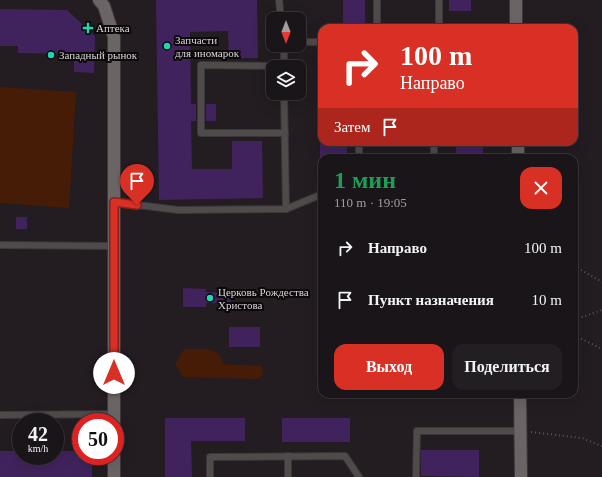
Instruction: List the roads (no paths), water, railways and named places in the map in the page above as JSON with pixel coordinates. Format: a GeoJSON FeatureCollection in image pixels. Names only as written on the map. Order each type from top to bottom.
{"type":"FeatureCollection","features":[{"type":"Feature","properties":{"kind":"main road"},"geometry":{"type":"LineString","coordinates":[[99,0],[104,6],[114,37],[114,413]]}},
{"type":"Feature","properties":{"kind":"main road"},"geometry":{"type":"LineString","coordinates":[[516,0],[516,24]]}},
{"type":"Feature","properties":{"kind":"main road"},"geometry":{"type":"LineString","coordinates":[[520,398],[521,477]]}},
{"type":"Feature","properties":{"kind":"main road"},"geometry":{"type":"LineString","coordinates":[[114,465],[114,477]]}},
{"type":"Feature","properties":{"kind":"lane"},"geometry":{"type":"LineString","coordinates":[[279,0],[280,12]]}},
{"type":"Feature","properties":{"kind":"lane"},"geometry":{"type":"LineString","coordinates":[[377,0],[377,24]]}},
{"type":"Feature","properties":{"kind":"lane"},"geometry":{"type":"LineString","coordinates":[[439,0],[439,24]]}},
{"type":"Feature","properties":{"kind":"lane"},"geometry":{"type":"LineString","coordinates":[[306,42],[318,42]]}},
{"type":"Feature","properties":{"kind":"lane"},"geometry":{"type":"LineString","coordinates":[[266,67],[200,65],[201,133],[285,133]]}},
{"type":"Feature","properties":{"kind":"lane"},"geometry":{"type":"LineString","coordinates":[[284,100],[286,209]]}},
{"type":"Feature","properties":{"kind":"lane"},"geometry":{"type":"LineString","coordinates":[[114,202],[178,210],[286,209],[318,196]]}},
{"type":"Feature","properties":{"kind":"lane"},"geometry":{"type":"LineString","coordinates":[[0,245],[114,246]]}},
{"type":"Feature","properties":{"kind":"lane"},"geometry":{"type":"LineString","coordinates":[[0,415],[72,417]]}},
{"type":"Feature","properties":{"kind":"lane"},"geometry":{"type":"LineString","coordinates":[[416,477],[416,431],[520,431]]}},
{"type":"Feature","properties":{"kind":"lane"},"geometry":{"type":"LineString","coordinates":[[210,477],[210,457],[288,456],[345,456],[359,477]]}},
{"type":"Feature","properties":{"kind":"lane"},"geometry":{"type":"LineString","coordinates":[[288,456],[288,477]]}},
{"type":"Feature","properties":{"kind":"place","name":"Аптека"},"geometry":{"type":"Point","coordinates":[88,28]}},
{"type":"Feature","properties":{"kind":"place","name":"Запчасти для иномарок"},"geometry":{"type":"Point","coordinates":[167,46]}},
{"type":"Feature","properties":{"kind":"place","name":"Западный рынок"},"geometry":{"type":"Point","coordinates":[51,55]}},
{"type":"Feature","properties":{"kind":"place","name":"Церковь Рождества Христова"},"geometry":{"type":"Point","coordinates":[210,298]}}]}
